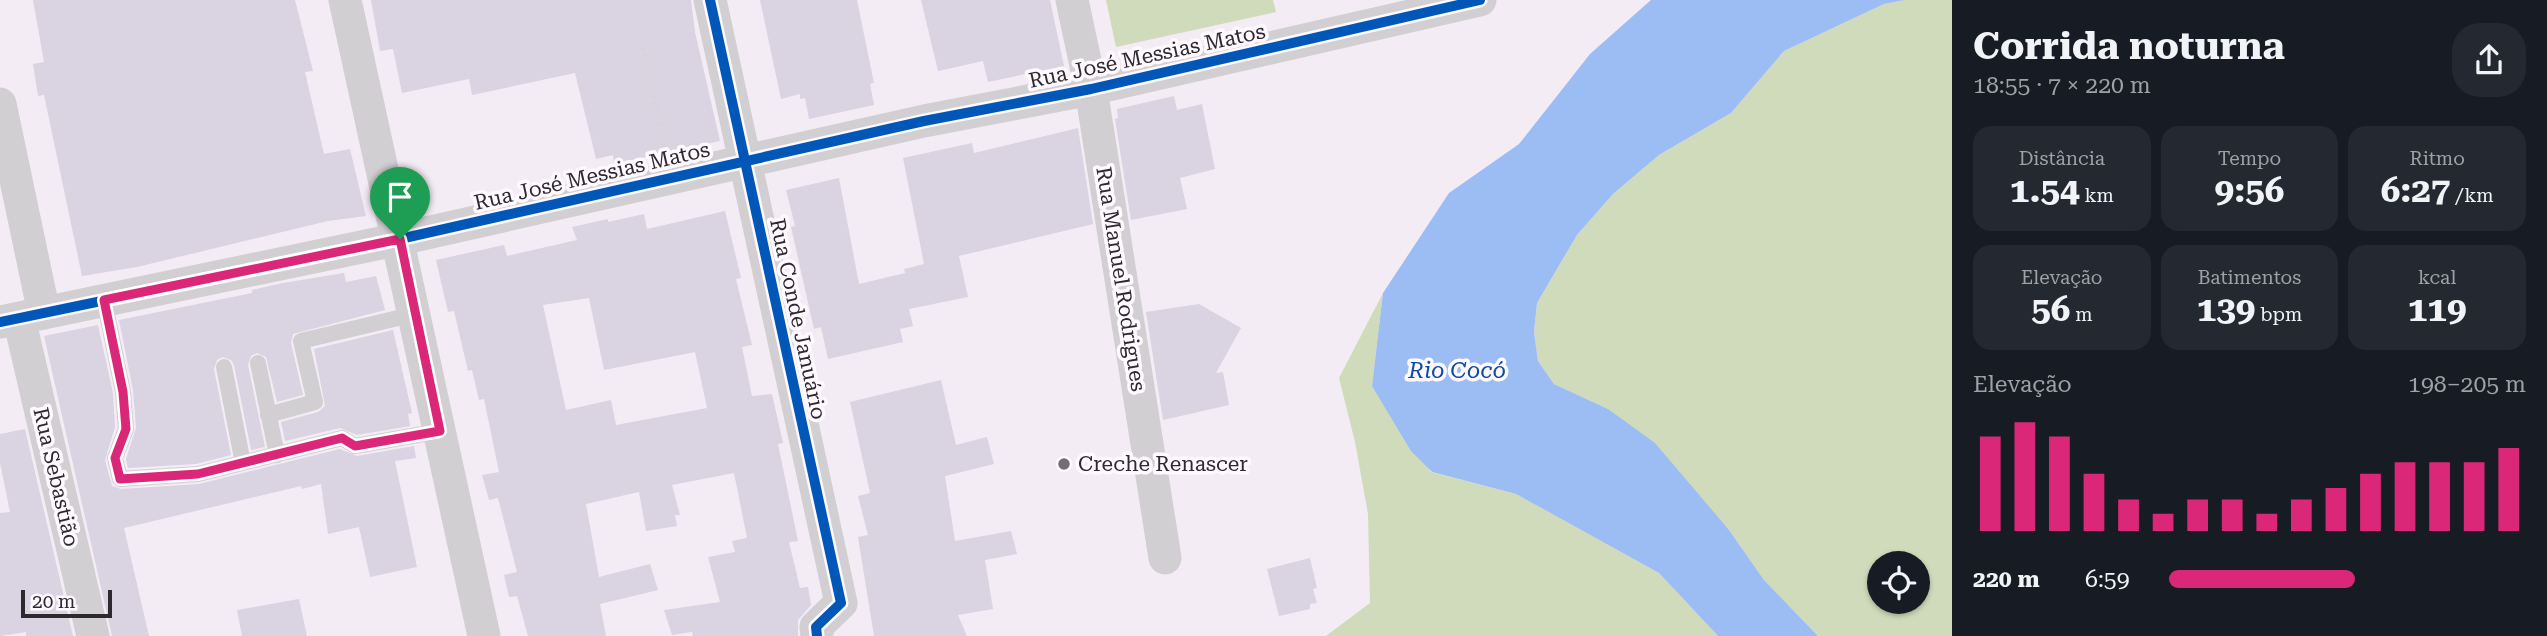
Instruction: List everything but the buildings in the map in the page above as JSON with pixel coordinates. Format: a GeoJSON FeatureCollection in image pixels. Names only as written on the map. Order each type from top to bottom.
{"type":"FeatureCollection","features":[{"type":"Feature","properties":{"kind":"street"},"geometry":{"type":"LineString","coordinates":[[345,0],[400,239],[484,636]]}},
{"type":"Feature","properties":{"kind":"street","name":"Rua Conde Januário"},"geometry":{"type":"LineString","coordinates":[[710,0],[841,603],[816,627],[817,636]]}},
{"type":"Feature","properties":{"kind":"street","name":"Rua Manuel Rodrigues"},"geometry":{"type":"LineString","coordinates":[[1072,0],[1091,89],[1165,558]]}},
{"type":"Feature","properties":{"kind":"street","name":"Rua José Messias Matos"},"geometry":{"type":"LineString","coordinates":[[21,318],[400,239],[924,121],[1091,89],[1447,4],[1480,0]]}},
{"type":"Feature","properties":{"kind":"street","name":"Rua Sebastião"},"geometry":{"type":"LineString","coordinates":[[0,104],[21,318],[93,636]]}},
{"type":"Feature","properties":{"kind":"lane"},"geometry":{"type":"LineString","coordinates":[[104,300],[123,392],[126,429],[115,458],[120,479],[198,474],[342,438],[355,446],[440,431]]}},
{"type":"Feature","properties":{"kind":"lane"},"geometry":{"type":"LineString","coordinates":[[268,415],[315,402],[301,341],[415,314]]}},
{"type":"Feature","properties":{"kind":"lane"},"geometry":{"type":"LineString","coordinates":[[258,363],[276,455]]}},
{"type":"Feature","properties":{"kind":"lane"},"geometry":{"type":"LineString","coordinates":[[224,367],[243,463]]}},
{"type":"Feature","properties":{"kind":"path"},"geometry":{"type":"LineString","coordinates":[[643,48],[671,178]]}},
{"type":"Feature","properties":{"kind":"green space"},"geometry":{"type":"Polygon","coordinates":[[[1106,0],[1273,0],[1276,12],[1116,47],[1106,0]]]}},
{"type":"Feature","properties":{"kind":"green space"},"geometry":{"type":"Polygon","coordinates":[[[1905,0],[1952,0],[1952,636],[1818,636],[1764,580],[1729,530],[1608,409],[1554,384],[1538,361],[1534,332],[1537,303],[1577,235],[1613,194],[1659,155],[1731,113],[1784,51],[1884,4],[1905,0]]]}},
{"type":"Feature","properties":{"kind":"green space"},"geometry":{"type":"Polygon","coordinates":[[[1383,293],[1372,386],[1431,472],[1516,494],[1659,573],[1718,636],[1326,636],[1370,603],[1368,514],[1355,442],[1339,378],[1383,293]]]}},
{"type":"Feature","properties":{"kind":"water","name":"Rio Cocó"},"geometry":{"type":"Polygon","coordinates":[[[1651,0],[1905,0],[1884,4],[1784,51],[1731,113],[1659,155],[1613,194],[1577,235],[1537,303],[1534,332],[1538,361],[1554,384],[1608,409],[1655,443],[1729,530],[1764,580],[1818,636],[1718,636],[1659,573],[1516,494],[1432,472],[1411,451],[1372,386],[1383,293],[1449,193],[1519,144],[1590,54],[1651,0]]]}},
{"type":"Feature","properties":{"kind":"cycle path"},"geometry":{"type":"LineString","coordinates":[[710,0],[841,603],[816,627],[817,636]]}},
{"type":"Feature","properties":{"kind":"cycle path"},"geometry":{"type":"LineString","coordinates":[[0,322],[400,239],[924,121],[1091,89],[1480,0]]}},
{"type":"Feature","properties":{"kind":"place","name":"Creche Renascer"},"geometry":{"type":"Point","coordinates":[1064,464]}},
{"type":"Feature","properties":{"kind":"route"},"geometry":{"type":"LineString","coordinates":[[400,239],[440,431],[355,446],[342,438],[198,474],[162,474],[120,479],[115,458],[126,429],[123,392],[104,300],[400,239]]}}]}
